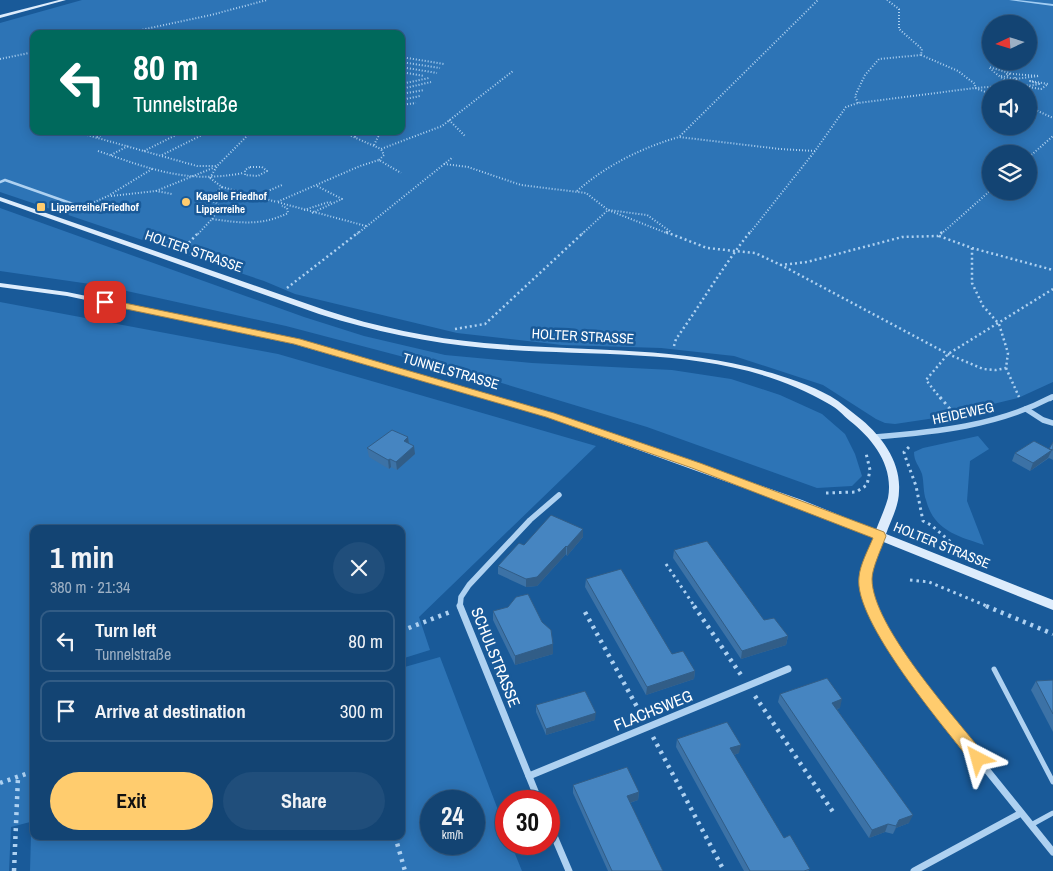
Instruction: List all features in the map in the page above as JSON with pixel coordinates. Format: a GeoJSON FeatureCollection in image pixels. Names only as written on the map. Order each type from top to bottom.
{"type":"FeatureCollection","features":[{"type":"Feature","properties":{"kind":"street"},"geometry":{"type":"LineString","coordinates":[[0,17],[64,0]]}},
{"type":"Feature","properties":{"kind":"street","name":"HOLTER STRASSE"},"geometry":{"type":"LineString","coordinates":[[0,199],[169,259],[367,325],[440,340],[498,347],[671,356],[748,369],[797,384],[833,402],[848,412],[875,438],[889,463],[894,484],[893,499],[880,536],[1053,605]]}},
{"type":"Feature","properties":{"kind":"street","name":"TUNNELSTRASSE"},"geometry":{"type":"LineString","coordinates":[[0,285],[67,294],[296,342],[550,415],[714,472],[880,536]]}},
{"type":"Feature","properties":{"kind":"street","name":"HEIDEWEG"},"geometry":{"type":"LineString","coordinates":[[875,438],[964,426],[1026,409],[1053,397]]}},
{"type":"Feature","properties":{"kind":"street"},"geometry":{"type":"LineString","coordinates":[[1026,409],[1043,420],[1053,423]]}},
{"type":"Feature","properties":{"kind":"street","name":"SCHULSTRASSE"},"geometry":{"type":"LineString","coordinates":[[534,790],[460,608],[461,597],[470,584],[530,520],[559,495]]}},
{"type":"Feature","properties":{"kind":"street"},"geometry":{"type":"LineString","coordinates":[[880,536],[865,578],[867,593],[882,630],[957,733],[1053,852]]}},
{"type":"Feature","properties":{"kind":"street","name":"FLACHSWEG"},"geometry":{"type":"LineString","coordinates":[[528,776],[788,669]]}},
{"type":"Feature","properties":{"kind":"street"},"geometry":{"type":"LineString","coordinates":[[914,871],[1021,813]]}},
{"type":"Feature","properties":{"kind":"street"},"geometry":{"type":"LineString","coordinates":[[560,850],[569,871]]}},
{"type":"Feature","properties":{"kind":"lane"},"geometry":{"type":"LineString","coordinates":[[0,182],[5,180],[73,204]]}},
{"type":"Feature","properties":{"kind":"lane"},"geometry":{"type":"LineString","coordinates":[[994,668],[1053,782]]}},
{"type":"Feature","properties":{"kind":"lane"},"geometry":{"type":"LineString","coordinates":[[1032,825],[1053,813]]}},
{"type":"Feature","properties":{"kind":"path"},"geometry":{"type":"LineString","coordinates":[[141,30],[211,15],[267,0]]}},
{"type":"Feature","properties":{"kind":"path"},"geometry":{"type":"LineString","coordinates":[[679,137],[818,0]]}},
{"type":"Feature","properties":{"kind":"path"},"geometry":{"type":"LineString","coordinates":[[887,0],[899,10],[899,29],[918,44],[922,49],[921,55]]}},
{"type":"Feature","properties":{"kind":"path"},"geometry":{"type":"LineString","coordinates":[[0,60],[30,53]]}},
{"type":"Feature","properties":{"kind":"path"},"geometry":{"type":"LineString","coordinates":[[858,103],[855,96],[866,75],[879,59],[921,55],[958,71],[975,84],[975,88]]}},
{"type":"Feature","properties":{"kind":"path"},"geometry":{"type":"LineString","coordinates":[[405,58],[444,64]]}},
{"type":"Feature","properties":{"kind":"path"},"geometry":{"type":"LineString","coordinates":[[405,63],[440,68]]}},
{"type":"Feature","properties":{"kind":"path"},"geometry":{"type":"LineString","coordinates":[[1008,80],[990,67],[1013,74]]}},
{"type":"Feature","properties":{"kind":"path"},"geometry":{"type":"LineString","coordinates":[[405,68],[437,73]]}},
{"type":"Feature","properties":{"kind":"path"},"geometry":{"type":"LineString","coordinates":[[381,149],[442,126],[514,71]]}},
{"type":"Feature","properties":{"kind":"path"},"geometry":{"type":"LineString","coordinates":[[405,73],[424,76]]}},
{"type":"Feature","properties":{"kind":"path"},"geometry":{"type":"LineString","coordinates":[[1000,76],[1008,76],[1015,79],[1039,76],[1006,74],[1008,76]]}},
{"type":"Feature","properties":{"kind":"path"},"geometry":{"type":"LineString","coordinates":[[1013,74],[1015,79]]}},
{"type":"Feature","properties":{"kind":"path"},"geometry":{"type":"LineString","coordinates":[[405,83],[429,78]]}},
{"type":"Feature","properties":{"kind":"path"},"geometry":{"type":"LineString","coordinates":[[1037,81],[1048,84],[1037,89]]}},
{"type":"Feature","properties":{"kind":"path"},"geometry":{"type":"LineString","coordinates":[[405,88],[431,82]]}},
{"type":"Feature","properties":{"kind":"path"},"geometry":{"type":"LineString","coordinates":[[975,88],[982,91]]}},
{"type":"Feature","properties":{"kind":"path"},"geometry":{"type":"LineString","coordinates":[[671,356],[676,339],[706,298],[735,251],[815,151],[846,107],[858,103],[982,88]]}},
{"type":"Feature","properties":{"kind":"path"},"geometry":{"type":"LineString","coordinates":[[405,93],[424,90]]}},
{"type":"Feature","properties":{"kind":"path"},"geometry":{"type":"LineString","coordinates":[[405,99],[420,96]]}},
{"type":"Feature","properties":{"kind":"path"},"geometry":{"type":"LineString","coordinates":[[405,105],[416,103]]}},
{"type":"Feature","properties":{"kind":"path"},"geometry":{"type":"LineString","coordinates":[[1037,111],[1053,118]]}},
{"type":"Feature","properties":{"kind":"path"},"geometry":{"type":"LineString","coordinates":[[449,120],[465,136]]}},
{"type":"Feature","properties":{"kind":"path"},"geometry":{"type":"LineString","coordinates":[[90,135],[197,166],[217,166]]}},
{"type":"Feature","properties":{"kind":"path"},"geometry":{"type":"LineString","coordinates":[[97,137],[101,135]]}},
{"type":"Feature","properties":{"kind":"path"},"geometry":{"type":"LineString","coordinates":[[144,151],[176,135]]}},
{"type":"Feature","properties":{"kind":"path"},"geometry":{"type":"LineString","coordinates":[[162,155],[202,135]]}},
{"type":"Feature","properties":{"kind":"path"},"geometry":{"type":"LineString","coordinates":[[210,178],[217,166],[248,135]]}},
{"type":"Feature","properties":{"kind":"path"},"geometry":{"type":"LineString","coordinates":[[277,202],[380,160],[384,155],[381,149],[351,135]]}},
{"type":"Feature","properties":{"kind":"path"},"geometry":{"type":"LineString","coordinates":[[374,145],[379,135]]}},
{"type":"Feature","properties":{"kind":"path"},"geometry":{"type":"LineString","coordinates":[[1037,150],[1053,136]]}},
{"type":"Feature","properties":{"kind":"path"},"geometry":{"type":"LineString","coordinates":[[577,191],[596,174],[644,148],[679,137],[780,149],[815,151]]}},
{"type":"Feature","properties":{"kind":"path"},"geometry":{"type":"LineString","coordinates":[[111,155],[128,146]]}},
{"type":"Feature","properties":{"kind":"path"},"geometry":{"type":"LineString","coordinates":[[98,151],[153,169],[189,177],[210,178],[243,173],[250,176],[258,176],[267,171],[265,168],[254,166],[244,170],[243,173]]}},
{"type":"Feature","properties":{"kind":"path"},"geometry":{"type":"LineString","coordinates":[[277,296],[418,187],[453,157]]}},
{"type":"Feature","properties":{"kind":"path"},"geometry":{"type":"LineString","coordinates":[[380,160],[401,173]]}},
{"type":"Feature","properties":{"kind":"path"},"geometry":{"type":"LineString","coordinates":[[444,164],[468,167],[521,185],[586,193],[608,210],[707,248],[755,253],[781,264],[948,354],[983,369],[996,370],[1006,368]]}},
{"type":"Feature","properties":{"kind":"path"},"geometry":{"type":"LineString","coordinates":[[156,191],[217,166]]}},
{"type":"Feature","properties":{"kind":"path"},"geometry":{"type":"LineString","coordinates":[[108,196],[153,169]]}},
{"type":"Feature","properties":{"kind":"path"},"geometry":{"type":"LineString","coordinates":[[210,178],[222,187],[312,213],[366,226]]}},
{"type":"Feature","properties":{"kind":"path"},"geometry":{"type":"LineString","coordinates":[[255,196],[282,185]]}},
{"type":"Feature","properties":{"kind":"path"},"geometry":{"type":"LineString","coordinates":[[312,213],[342,199],[316,186]]}},
{"type":"Feature","properties":{"kind":"path"},"geometry":{"type":"LineString","coordinates":[[169,259],[184,249],[212,219],[219,207],[216,202],[207,201],[222,187]]}},
{"type":"Feature","properties":{"kind":"path"},"geometry":{"type":"LineString","coordinates":[[102,198],[156,191],[172,194]]}},
{"type":"Feature","properties":{"kind":"path"},"geometry":{"type":"LineString","coordinates":[[938,236],[982,198]]}},
{"type":"Feature","properties":{"kind":"path"},"geometry":{"type":"LineString","coordinates":[[212,219],[251,224],[266,222],[288,213],[287,208],[277,202]]}},
{"type":"Feature","properties":{"kind":"path"},"geometry":{"type":"LineString","coordinates":[[303,210],[329,202],[332,204]]}},
{"type":"Feature","properties":{"kind":"path"},"geometry":{"type":"LineString","coordinates":[[608,210],[647,215],[678,237]]}},
{"type":"Feature","properties":{"kind":"path"},"geometry":{"type":"LineString","coordinates":[[485,324],[608,210]]}},
{"type":"Feature","properties":{"kind":"path"},"geometry":{"type":"LineString","coordinates":[[781,264],[807,262],[902,236],[938,236],[972,248],[1053,270]]}},
{"type":"Feature","properties":{"kind":"path"},"geometry":{"type":"LineString","coordinates":[[972,248],[972,283],[983,306],[999,324],[1008,353],[1006,368],[1026,409]]}},
{"type":"Feature","properties":{"kind":"path"},"geometry":{"type":"LineString","coordinates":[[964,426],[926,380],[948,354],[1053,289]]}},
{"type":"Feature","properties":{"kind":"path"},"geometry":{"type":"LineString","coordinates":[[914,444],[904,452],[916,487],[918,509],[923,521],[931,525],[952,543]]}},
{"type":"Feature","properties":{"kind":"path"},"geometry":{"type":"LineString","coordinates":[[826,493],[856,492],[867,485],[870,470],[865,449]]}},
{"type":"Feature","properties":{"kind":"path"},"geometry":{"type":"LineString","coordinates":[[910,580],[929,582],[1053,634]]}},
{"type":"Feature","properties":{"kind":"path"},"geometry":{"type":"LineString","coordinates":[[405,629],[460,608]]}},
{"type":"Feature","properties":{"kind":"path"},"geometry":{"type":"LineString","coordinates":[[0,783],[30,772]]}},
{"type":"Feature","properties":{"kind":"path"},"geometry":{"type":"LineString","coordinates":[[14,871],[18,777]]}},
{"type":"Feature","properties":{"kind":"path"},"geometry":{"type":"LineString","coordinates":[[396,840],[404,871]]}},
{"type":"Feature","properties":{"kind":"shaded area"},"geometry":{"type":"Polygon","coordinates":[[[82,0],[1053,0],[1053,382],[1018,398],[935,418],[895,424],[885,423],[823,385],[734,356],[661,348],[562,345],[457,333],[295,294],[264,281],[0,192],[0,23],[82,0]]]}},
{"type":"Feature","properties":{"kind":"shaded area"},"geometry":{"type":"Polygon","coordinates":[[[0,208],[304,317],[364,336],[445,355],[532,363],[672,370],[731,379],[780,395],[822,414],[845,434],[855,454],[862,476],[852,486],[817,488],[647,427],[495,381],[286,326],[104,286],[0,271],[0,208]]]}},
{"type":"Feature","properties":{"kind":"shaded area"},"geometry":{"type":"Polygon","coordinates":[[[0,302],[278,354],[596,446],[419,617],[430,650],[405,658],[405,525],[30,525],[30,822],[11,827],[9,871],[0,871],[0,302]]]}},
{"type":"Feature","properties":{"kind":"shaded area"},"geometry":{"type":"Polygon","coordinates":[[[978,436],[989,449],[970,461],[967,501],[984,545],[948,531],[935,519],[924,494],[922,474],[914,455],[914,452],[923,448],[978,436]]]}},
{"type":"Feature","properties":{"kind":"shaded area"},"geometry":{"type":"Polygon","coordinates":[[[440,657],[495,802],[495,855],[515,855],[522,871],[30,871],[31,840],[405,840],[405,667],[440,657]]]}},
{"type":"Feature","properties":{"kind":"building"},"geometry":{"type":"Polygon","coordinates":[[[392,430],[408,437],[404,441],[414,446],[396,462],[388,460],[367,448],[392,430]]]}},
{"type":"Feature","properties":{"kind":"building"},"geometry":{"type":"Polygon","coordinates":[[[1034,441],[1052,450],[1033,463],[1015,453],[1034,441]]]}},
{"type":"Feature","properties":{"kind":"building"},"geometry":{"type":"Polygon","coordinates":[[[1053,442],[1053,450],[1049,449],[1053,442]]]}},
{"type":"Feature","properties":{"kind":"building"},"geometry":{"type":"Polygon","coordinates":[[[551,515],[583,529],[537,577],[526,579],[498,566],[519,543],[524,545],[551,515]]]}},
{"type":"Feature","properties":{"kind":"building"},"geometry":{"type":"Polygon","coordinates":[[[707,541],[764,620],[774,618],[788,636],[742,651],[674,550],[707,541]]]}},
{"type":"Feature","properties":{"kind":"building"},"geometry":{"type":"Polygon","coordinates":[[[621,569],[672,654],[683,651],[695,671],[647,687],[586,579],[621,569]]]}},
{"type":"Feature","properties":{"kind":"building"},"geometry":{"type":"Polygon","coordinates":[[[528,594],[542,622],[551,630],[553,644],[515,656],[493,611],[508,607],[516,597],[528,594]]]}},
{"type":"Feature","properties":{"kind":"building"},"geometry":{"type":"Polygon","coordinates":[[[827,678],[842,699],[832,703],[913,815],[899,820],[896,826],[888,824],[872,830],[780,694],[827,678]]]}},
{"type":"Feature","properties":{"kind":"building"},"geometry":{"type":"Polygon","coordinates":[[[1053,680],[1053,714],[1036,681],[1053,680]]]}},
{"type":"Feature","properties":{"kind":"building"},"geometry":{"type":"Polygon","coordinates":[[[585,691],[596,713],[546,729],[536,705],[585,691]]]}},
{"type":"Feature","properties":{"kind":"building"},"geometry":{"type":"Polygon","coordinates":[[[727,722],[741,745],[730,748],[784,838],[790,835],[810,869],[804,871],[750,871],[677,739],[727,722]]]}},
{"type":"Feature","properties":{"kind":"building"},"geometry":{"type":"Polygon","coordinates":[[[627,767],[639,792],[627,796],[663,871],[612,871],[573,785],[627,767]]]}},
{"type":"Feature","properties":{"kind":"waterway"},"geometry":{"type":"LineString","coordinates":[[1010,0],[1053,5]]}},
{"type":"Feature","properties":{"kind":"place","name":"Kapelle Friedhof Lipperreihe"},"geometry":{"type":"Point","coordinates":[186,202]}},
{"type":"Feature","properties":{"kind":"place","name":"Lipperreihe/Friedhof"},"geometry":{"type":"Point","coordinates":[41,207]}},
{"type":"Feature","properties":{"kind":"route"},"geometry":{"type":"LineString","coordinates":[[105,302],[296,342],[550,415],[798,503],[880,536],[865,578],[867,593],[874,612],[882,630],[895,650],[978,759]]}}]}
